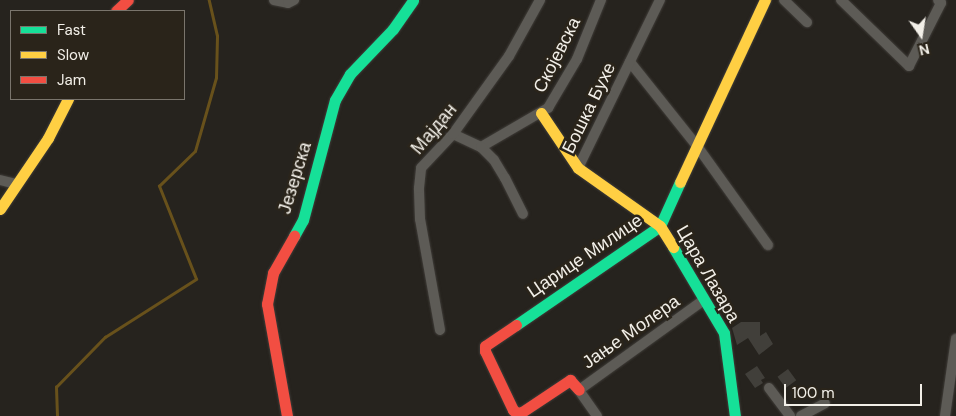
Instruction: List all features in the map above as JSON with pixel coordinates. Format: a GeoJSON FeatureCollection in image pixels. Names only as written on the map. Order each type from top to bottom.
{"type":"FeatureCollection","features":[{"type":"Feature","properties":{"kind":"street"},"geometry":{"type":"LineString","coordinates":[[117,10],[128,0]]}},
{"type":"Feature","properties":{"kind":"street"},"geometry":{"type":"LineString","coordinates":[[274,0],[288,3],[294,0]]}},
{"type":"Feature","properties":{"kind":"street","name":"Језерска"},"geometry":{"type":"LineString","coordinates":[[288,416],[267,304],[273,274],[303,220],[335,100],[350,74],[393,29],[413,0]]}},
{"type":"Feature","properties":{"kind":"street","name":"Мајдан"},"geometry":{"type":"LineString","coordinates":[[440,328],[420,219],[419,188],[422,168],[453,134],[509,56],[540,0]]}},
{"type":"Feature","properties":{"kind":"street","name":"Скојевска"},"geometry":{"type":"LineString","coordinates":[[481,147],[548,108],[577,59],[601,0]]}},
{"type":"Feature","properties":{"kind":"street","name":"Бошка Бухе"},"geometry":{"type":"LineString","coordinates":[[578,168],[660,0]]}},
{"type":"Feature","properties":{"kind":"street","name":"Царице Милице"},"geometry":{"type":"LineString","coordinates":[[579,390],[570,380],[522,412],[517,413],[513,410],[501,385],[485,351],[485,346],[660,226],[764,0]]}},
{"type":"Feature","properties":{"kind":"street"},"geometry":{"type":"LineString","coordinates":[[784,0],[807,22]]}},
{"type":"Feature","properties":{"kind":"street"},"geometry":{"type":"LineString","coordinates":[[841,0],[909,66],[940,1]]}},
{"type":"Feature","properties":{"kind":"street","name":"Бошка Бухе"},"geometry":{"type":"LineString","coordinates":[[630,62],[697,146],[768,244]]}},
{"type":"Feature","properties":{"kind":"street"},"geometry":{"type":"LineString","coordinates":[[0,209],[48,138],[67,100]]}},
{"type":"Feature","properties":{"kind":"street","name":"Цара Лазара"},"geometry":{"type":"LineString","coordinates":[[540,113],[578,168],[660,226],[724,333],[735,416]]}},
{"type":"Feature","properties":{"kind":"street"},"geometry":{"type":"LineString","coordinates":[[453,134],[481,147],[494,160],[523,214]]}},
{"type":"Feature","properties":{"kind":"street"},"geometry":{"type":"LineString","coordinates":[[0,180],[16,184]]}},
{"type":"Feature","properties":{"kind":"street","name":"Јање Молера"},"geometry":{"type":"LineString","coordinates":[[597,416],[579,390],[704,300]]}},
{"type":"Feature","properties":{"kind":"street"},"geometry":{"type":"LineString","coordinates":[[945,416],[956,339]]}},
{"type":"Feature","properties":{"kind":"street"},"geometry":{"type":"LineString","coordinates":[[769,388],[790,416]]}},
{"type":"Feature","properties":{"kind":"street"},"geometry":{"type":"LineString","coordinates":[[801,416],[812,413],[825,403]]}},
{"type":"Feature","properties":{"kind":"building"},"geometry":{"type":"Polygon","coordinates":[[[741,322],[760,322],[760,336],[766,332],[773,344],[759,355],[748,338],[737,345],[732,328],[741,322]]]}},
{"type":"Feature","properties":{"kind":"building"},"geometry":{"type":"Polygon","coordinates":[[[757,366],[765,378],[761,380],[763,383],[755,388],[745,374],[757,366]]]}},
{"type":"Feature","properties":{"kind":"building"},"geometry":{"type":"Polygon","coordinates":[[[788,369],[796,380],[786,388],[777,377],[788,369]]]}},
{"type":"Feature","properties":{"kind":"waterway"},"geometry":{"type":"LineString","coordinates":[[57,416],[56,387],[105,337],[196,279],[159,186],[195,151],[216,78],[217,36],[209,0]]}},
{"type":"Feature","properties":{"kind":"traffic: fast"},"geometry":{"type":"LineString","coordinates":[[294,236],[303,220],[335,100],[350,74],[393,29],[413,0]]}},
{"type":"Feature","properties":{"kind":"traffic: fast"},"geometry":{"type":"LineString","coordinates":[[516,325],[660,226],[680,182]]}},
{"type":"Feature","properties":{"kind":"traffic: fast"},"geometry":{"type":"LineString","coordinates":[[673,247],[724,333],[735,416]]}},
{"type":"Feature","properties":{"kind":"traffic: slow"},"geometry":{"type":"LineString","coordinates":[[680,182],[765,0]]}},
{"type":"Feature","properties":{"kind":"traffic: slow"},"geometry":{"type":"LineString","coordinates":[[0,209],[48,138],[67,100]]}},
{"type":"Feature","properties":{"kind":"traffic: slow"},"geometry":{"type":"LineString","coordinates":[[541,113],[578,168],[660,226],[673,247]]}},
{"type":"Feature","properties":{"kind":"traffic: jam"},"geometry":{"type":"LineString","coordinates":[[117,10],[128,0]]}},
{"type":"Feature","properties":{"kind":"traffic: jam"},"geometry":{"type":"LineString","coordinates":[[287,416],[267,304],[273,273],[294,236]]}},
{"type":"Feature","properties":{"kind":"traffic: jam"},"geometry":{"type":"LineString","coordinates":[[516,325],[485,346],[485,351],[513,410],[517,413],[522,412],[570,380],[579,390]]}}]}
